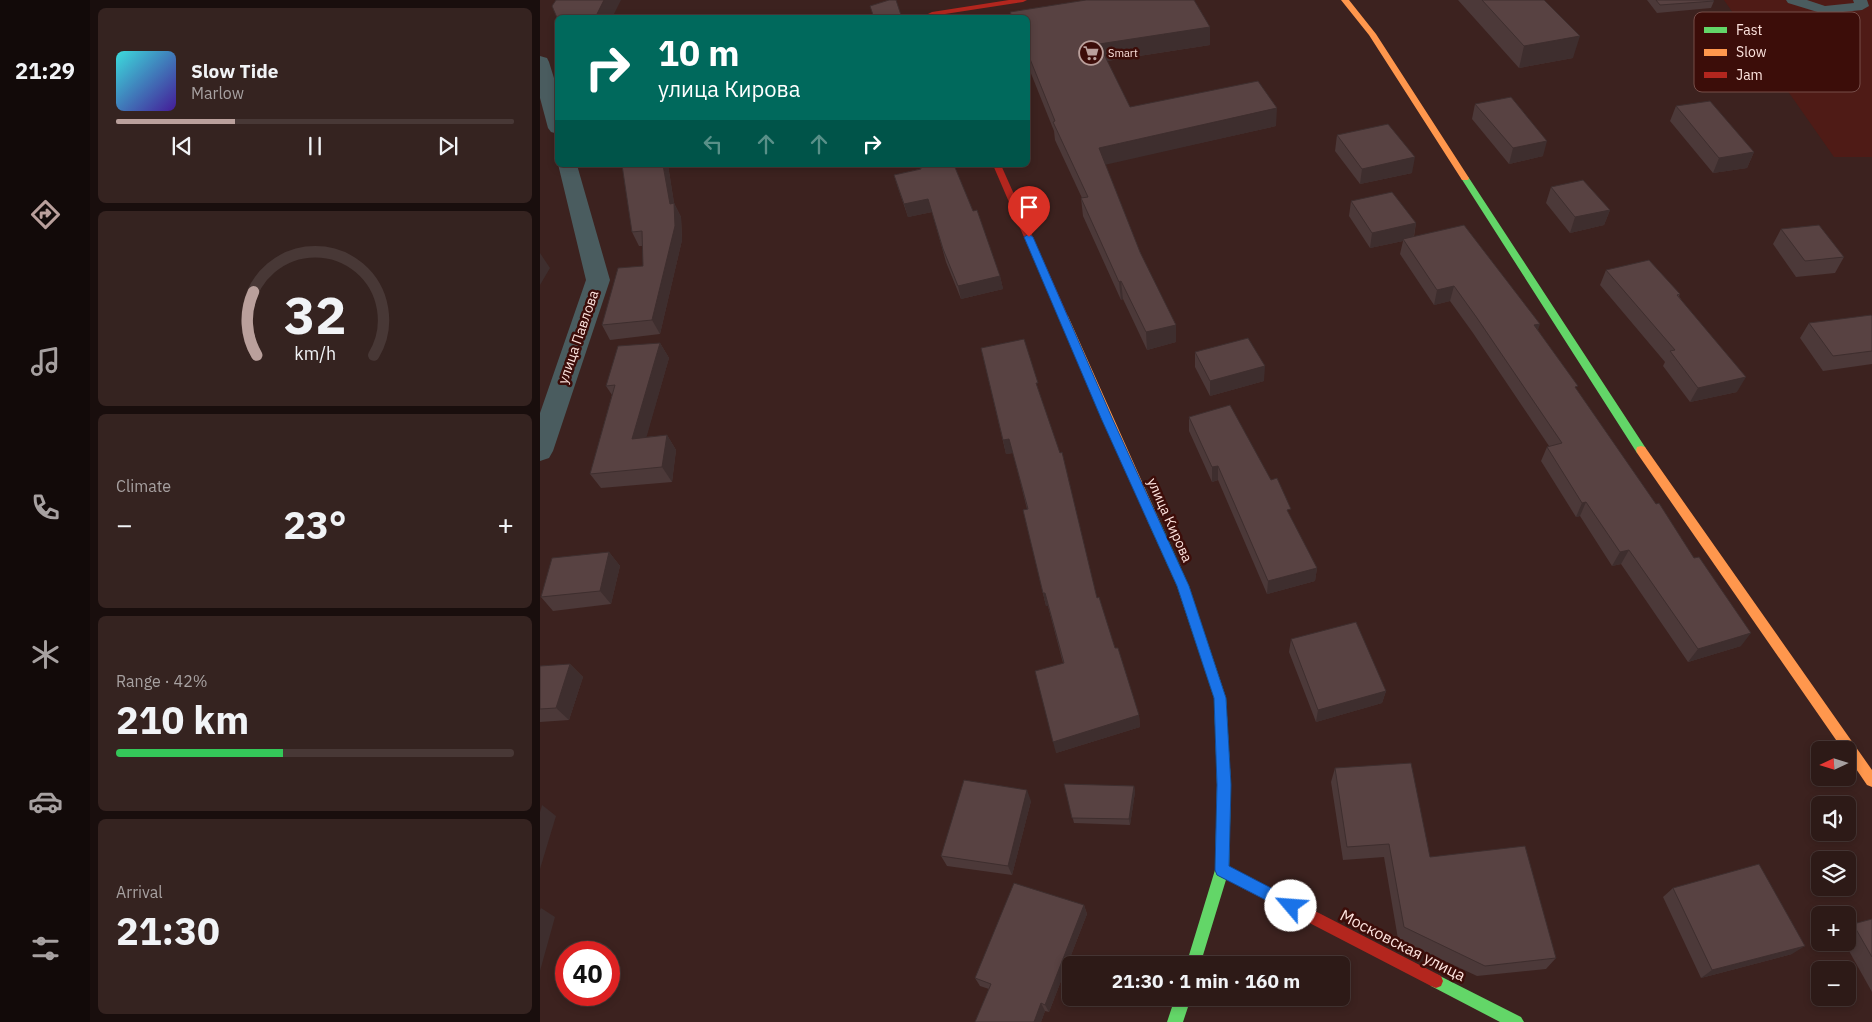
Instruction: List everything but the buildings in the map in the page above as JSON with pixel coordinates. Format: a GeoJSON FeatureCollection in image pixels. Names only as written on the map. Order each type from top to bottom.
{"type":"FeatureCollection","features":[{"type":"Feature","properties":{"kind":"street"},"geometry":{"type":"LineString","coordinates":[[939,15],[1023,0]]}},
{"type":"Feature","properties":{"kind":"street"},"geometry":{"type":"LineString","coordinates":[[1345,0],[1372,34],[1658,477],[1872,781]]}},
{"type":"Feature","properties":{"kind":"street"},"geometry":{"type":"LineString","coordinates":[[921,5],[932,15]]}},
{"type":"Feature","properties":{"kind":"street"},"geometry":{"type":"LineString","coordinates":[[540,62],[555,117]]}},
{"type":"Feature","properties":{"kind":"street","name":"улица Павлова"},"geometry":{"type":"LineString","coordinates":[[540,451],[545,420],[598,280],[568,167]]}},
{"type":"Feature","properties":{"kind":"street","name":"улица Кирова"},"geometry":{"type":"LineString","coordinates":[[998,167],[1107,418],[1183,586],[1220,698],[1224,785],[1222,870],[1196,956]]}},
{"type":"Feature","properties":{"kind":"street","name":"Московская улица"},"geometry":{"type":"LineString","coordinates":[[1222,870],[1516,1022]]}},
{"type":"Feature","properties":{"kind":"street"},"geometry":{"type":"LineString","coordinates":[[1175,1022],[1180,1006]]}},
{"type":"Feature","properties":{"kind":"lane"},"geometry":{"type":"LineString","coordinates":[[1793,0],[1824,10],[1862,6],[1860,0]]}},
{"type":"Feature","properties":{"kind":"shaded area"},"geometry":{"type":"Polygon","coordinates":[[[1724,0],[1872,0],[1872,157],[1834,157],[1788,92],[1860,92],[1860,12],[1732,12],[1724,0]]]}},
{"type":"Feature","properties":{"kind":"traffic: fast"},"geometry":{"type":"LineString","coordinates":[[1465,178],[1641,450]]}},
{"type":"Feature","properties":{"kind":"traffic: fast"},"geometry":{"type":"LineString","coordinates":[[1154,522],[1183,586],[1220,698],[1224,785],[1222,870],[1196,956]]}},
{"type":"Feature","properties":{"kind":"traffic: fast"},"geometry":{"type":"LineString","coordinates":[[1436,981],[1516,1022]]}},
{"type":"Feature","properties":{"kind":"traffic: fast"},"geometry":{"type":"LineString","coordinates":[[1175,1022],[1180,1006]]}},
{"type":"Feature","properties":{"kind":"traffic: slow"},"geometry":{"type":"LineString","coordinates":[[1345,0],[1372,34],[1465,178]]}},
{"type":"Feature","properties":{"kind":"traffic: slow"},"geometry":{"type":"LineString","coordinates":[[1063,316],[1154,522]]}},
{"type":"Feature","properties":{"kind":"traffic: slow"},"geometry":{"type":"LineString","coordinates":[[1641,450],[1872,781]]}},
{"type":"Feature","properties":{"kind":"traffic: jam"},"geometry":{"type":"LineString","coordinates":[[932,14],[1023,0]]}},
{"type":"Feature","properties":{"kind":"traffic: jam"},"geometry":{"type":"LineString","coordinates":[[998,167],[1063,316]]}},
{"type":"Feature","properties":{"kind":"traffic: jam"},"geometry":{"type":"LineString","coordinates":[[1222,870],[1436,981]]}},
{"type":"Feature","properties":{"kind":"place","name":"Smart"},"geometry":{"type":"Point","coordinates":[1091,53]}},
{"type":"Feature","properties":{"kind":"route"},"geometry":{"type":"LineString","coordinates":[[1029,237],[1107,418],[1183,586],[1220,698],[1224,785],[1222,870],[1291,906]]}}]}
